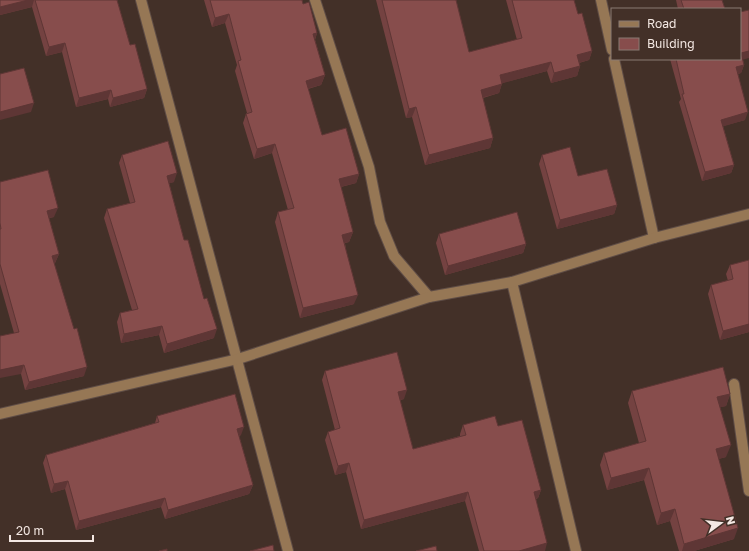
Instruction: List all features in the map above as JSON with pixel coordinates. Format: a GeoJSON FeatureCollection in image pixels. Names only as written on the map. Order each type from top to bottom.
{"type":"FeatureCollection","features":[{"type":"Feature","properties":{"kind":"street"},"geometry":{"type":"LineString","coordinates":[[141,0],[238,358],[288,551]]}},
{"type":"Feature","properties":{"kind":"street"},"geometry":{"type":"LineString","coordinates":[[315,0],[368,168],[380,222],[394,256],[429,297]]}},
{"type":"Feature","properties":{"kind":"street"},"geometry":{"type":"LineString","coordinates":[[601,0],[611,45]]}},
{"type":"Feature","properties":{"kind":"street"},"geometry":{"type":"LineString","coordinates":[[614,60],[654,238]]}},
{"type":"Feature","properties":{"kind":"street"},"geometry":{"type":"LineString","coordinates":[[0,414],[238,358],[429,297],[512,282],[654,238],[749,214]]}},
{"type":"Feature","properties":{"kind":"street"},"geometry":{"type":"LineString","coordinates":[[512,282],[576,551]]}},
{"type":"Feature","properties":{"kind":"street"},"geometry":{"type":"LineString","coordinates":[[734,384],[749,491]]}},
{"type":"Feature","properties":{"kind":"building"},"geometry":{"type":"Polygon","coordinates":[[[0,0],[28,0],[0,7],[0,0]]]}},
{"type":"Feature","properties":{"kind":"building"},"geometry":{"type":"Polygon","coordinates":[[[35,0],[117,0],[130,45],[135,44],[147,89],[113,98],[111,90],[79,98],[65,43],[49,47],[35,0]]]}},
{"type":"Feature","properties":{"kind":"building"},"geometry":{"type":"Polygon","coordinates":[[[210,0],[302,0],[303,4],[309,2],[317,33],[313,34],[325,75],[306,81],[322,135],[346,128],[359,174],[339,179],[353,232],[342,235],[358,295],[303,308],[278,212],[294,208],[275,144],[257,149],[246,114],[252,112],[238,61],[241,60],[229,14],[215,18],[210,0]]]}},
{"type":"Feature","properties":{"kind":"building"},"geometry":{"type":"Polygon","coordinates":[[[382,0],[456,0],[469,52],[522,38],[512,0],[574,0],[578,14],[582,13],[592,51],[577,55],[580,66],[554,73],[551,62],[500,75],[502,84],[481,90],[493,138],[429,155],[416,107],[409,109],[382,0]]]}},
{"type":"Feature","properties":{"kind":"building"},"geometry":{"type":"Polygon","coordinates":[[[681,0],[722,0],[725,8],[684,8],[681,0]]]}},
{"type":"Feature","properties":{"kind":"building"},"geometry":{"type":"Polygon","coordinates":[[[749,10],[749,51],[741,53],[741,12],[749,10]]]}},
{"type":"Feature","properties":{"kind":"building"},"geometry":{"type":"Polygon","coordinates":[[[741,53],[744,65],[736,67],[748,112],[721,120],[734,165],[705,172],[682,94],[684,94],[676,60],[741,60],[741,53]]]}},
{"type":"Feature","properties":{"kind":"building"},"geometry":{"type":"Polygon","coordinates":[[[24,68],[34,103],[0,112],[0,74],[24,68]]]}},
{"type":"Feature","properties":{"kind":"building"},"geometry":{"type":"Polygon","coordinates":[[[168,141],[177,173],[167,176],[184,240],[188,240],[204,299],[207,298],[217,329],[167,344],[162,326],[124,334],[120,313],[138,309],[107,209],[135,202],[122,155],[168,141]]]}},
{"type":"Feature","properties":{"kind":"building"},"geometry":{"type":"Polygon","coordinates":[[[570,147],[578,176],[607,169],[617,205],[560,220],[542,155],[570,147]]]}},
{"type":"Feature","properties":{"kind":"building"},"geometry":{"type":"Polygon","coordinates":[[[48,170],[58,208],[47,211],[59,254],[52,256],[74,329],[77,328],[87,367],[29,382],[24,365],[0,370],[0,336],[19,332],[0,264],[0,182],[48,170]]]}},
{"type":"Feature","properties":{"kind":"building"},"geometry":{"type":"Polygon","coordinates":[[[517,212],[526,244],[448,266],[439,234],[517,212]]]}},
{"type":"Feature","properties":{"kind":"building"},"geometry":{"type":"Polygon","coordinates":[[[749,260],[749,324],[723,331],[711,285],[733,279],[730,265],[749,260]]]}},
{"type":"Feature","properties":{"kind":"building"},"geometry":{"type":"Polygon","coordinates":[[[397,352],[407,390],[398,392],[413,449],[466,435],[463,425],[495,416],[498,426],[522,420],[541,490],[534,492],[547,543],[519,551],[484,551],[468,492],[364,520],[349,463],[338,466],[328,432],[340,428],[325,371],[397,352]]]}},
{"type":"Feature","properties":{"kind":"building"},"geometry":{"type":"Polygon","coordinates":[[[723,367],[730,394],[717,397],[731,445],[716,449],[738,528],[684,544],[675,509],[661,513],[649,468],[611,478],[604,453],[646,441],[632,391],[723,367]]]}},
{"type":"Feature","properties":{"kind":"building"},"geometry":{"type":"Polygon","coordinates":[[[235,394],[244,427],[237,429],[253,485],[168,510],[165,498],[79,521],[68,481],[54,484],[46,455],[159,422],[157,416],[235,394]]]}},
{"type":"Feature","properties":{"kind":"building"},"geometry":{"type":"Polygon","coordinates":[[[273,545],[274,551],[250,551],[273,545]]]}},
{"type":"Feature","properties":{"kind":"building"},"geometry":{"type":"Polygon","coordinates":[[[436,546],[437,551],[416,551],[436,546]]]}}]}
